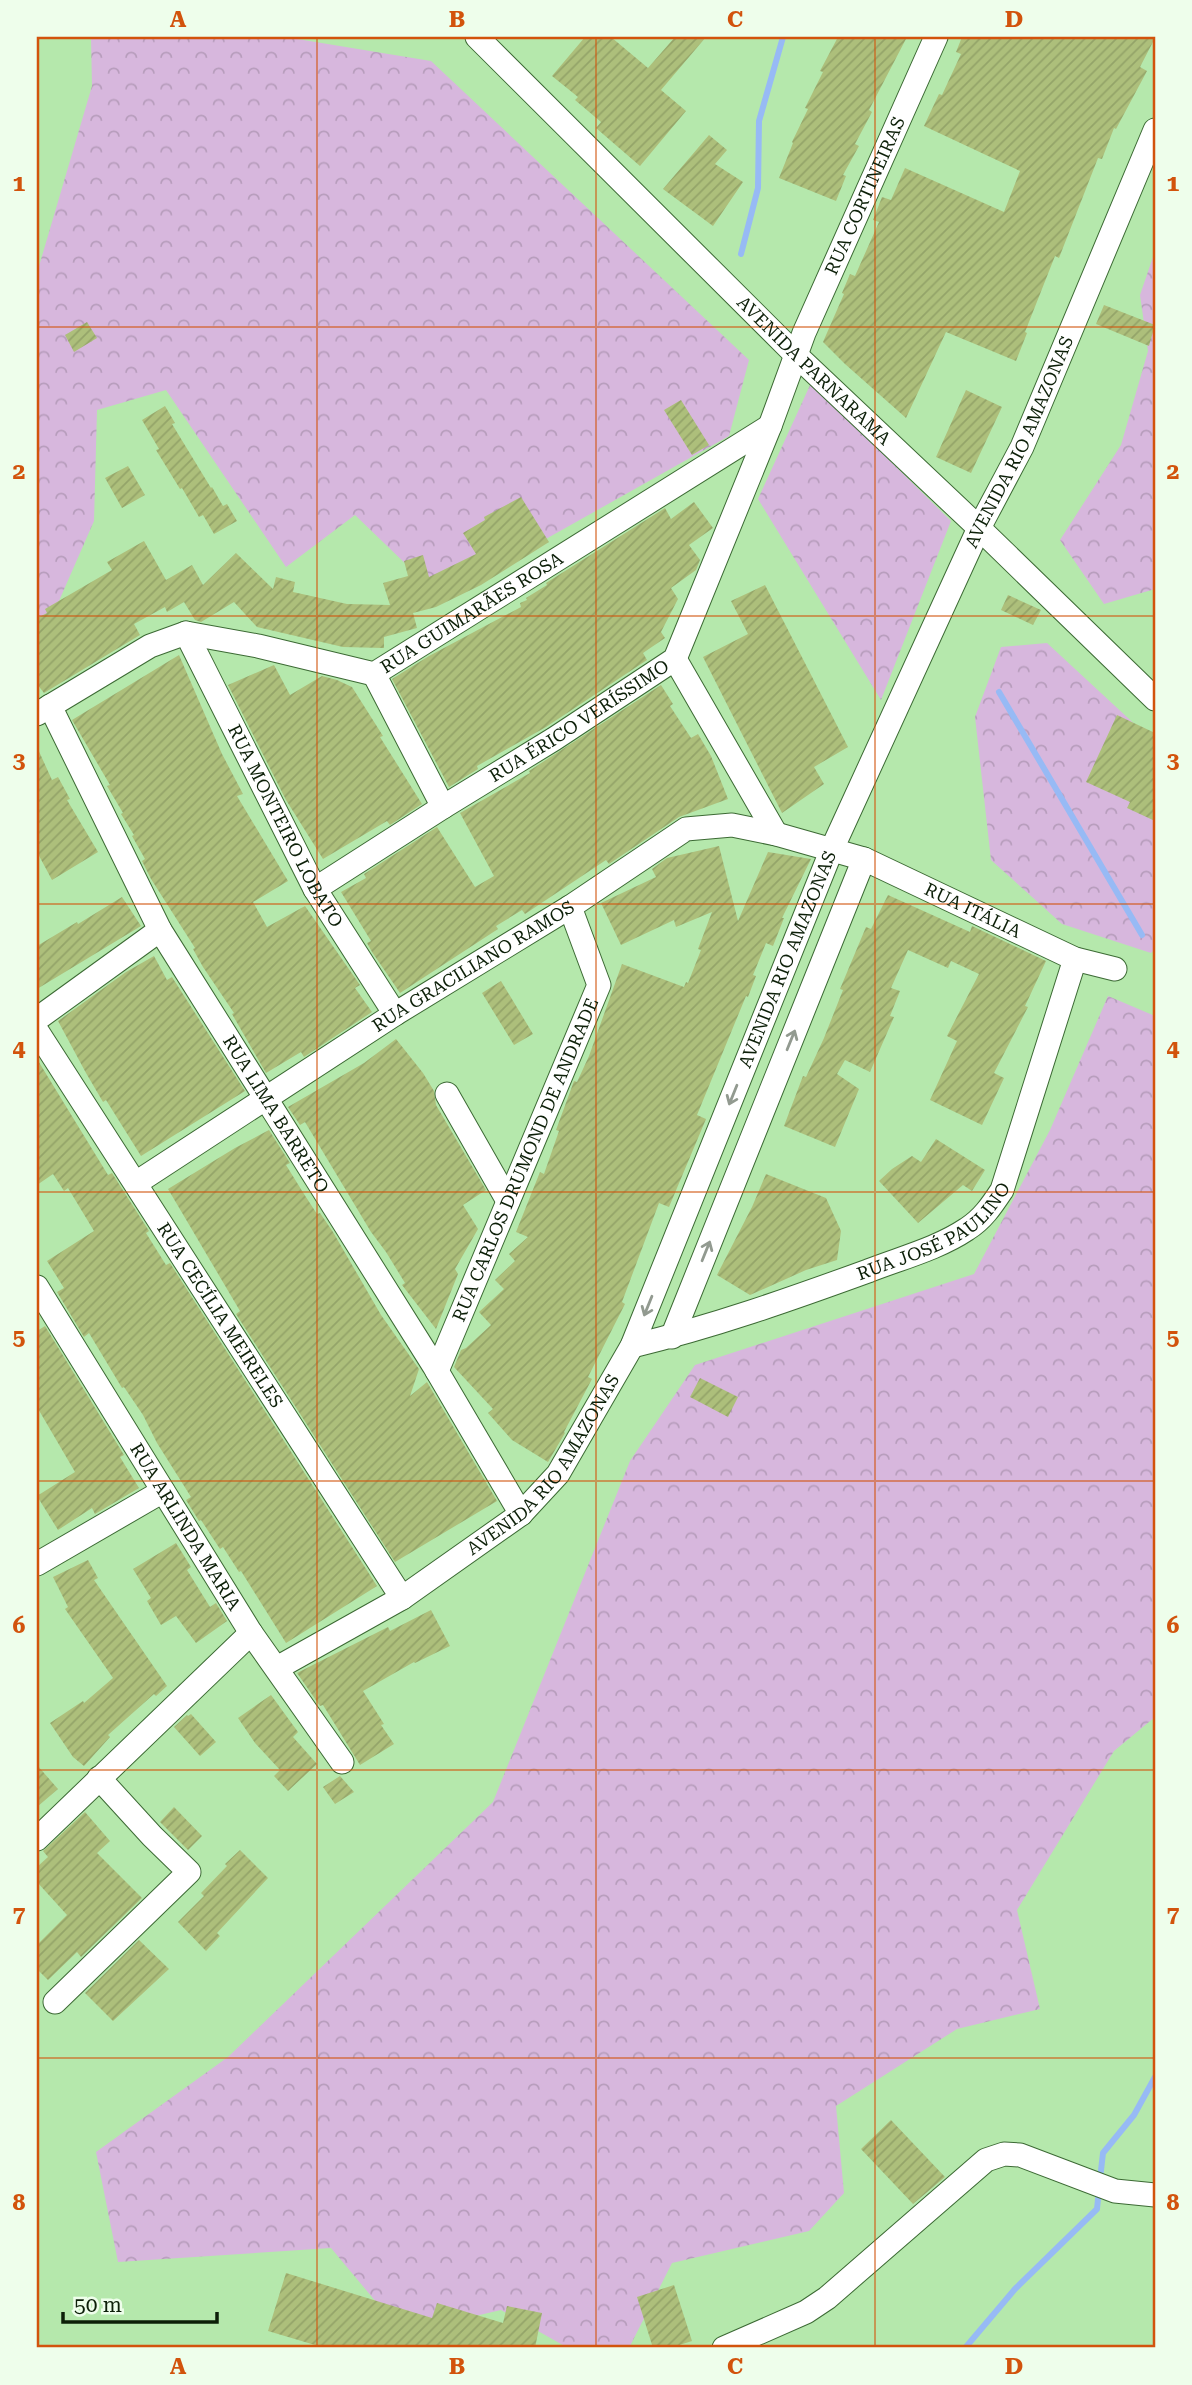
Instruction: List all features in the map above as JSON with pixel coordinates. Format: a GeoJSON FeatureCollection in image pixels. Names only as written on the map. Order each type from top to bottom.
{"type":"FeatureCollection","features":[{"type":"Feature","properties":{"kind":"street","name":"AVENIDA PARNARAMA"},"geometry":{"type":"LineString","coordinates":[[477,37],[797,356],[1155,699]]}},
{"type":"Feature","properties":{"kind":"street","name":"RUA CORTINEIRAS"},"geometry":{"type":"LineString","coordinates":[[797,356],[804,333],[936,37]]}},
{"type":"Feature","properties":{"kind":"street","name":"AVENIDA RIO AMAZONAS"},"geometry":{"type":"LineString","coordinates":[[277,1668],[402,1598],[522,1514],[558,1474],[632,1346],[832,849],[979,528],[1022,447],[1155,130]]}},
{"type":"Feature","properties":{"kind":"street","name":"RUA ÉRICO VERÍSSIMO"},"geometry":{"type":"LineString","coordinates":[[315,889],[554,739],[675,659],[797,356]]}},
{"type":"Feature","properties":{"kind":"street","name":"RUA GUIMARÃES ROSA"},"geometry":{"type":"LineString","coordinates":[[186,633],[258,646],[374,674],[770,426]]}},
{"type":"Feature","properties":{"kind":"street"},"geometry":{"type":"LineString","coordinates":[[43,710],[150,646],[186,633]]}},
{"type":"Feature","properties":{"kind":"street","name":"RUA MONTEIRO LOBATO"},"geometry":{"type":"LineString","coordinates":[[186,633],[315,889],[395,1014]]}},
{"type":"Feature","properties":{"kind":"street"},"geometry":{"type":"LineString","coordinates":[[675,659],[776,834]]}},
{"type":"Feature","properties":{"kind":"street"},"geometry":{"type":"LineString","coordinates":[[374,674],[443,807]]}},
{"type":"Feature","properties":{"kind":"street","name":"RUA LIMA BARRETO"},"geometry":{"type":"LineString","coordinates":[[43,710],[160,930],[436,1371],[522,1514]]}},
{"type":"Feature","properties":{"kind":"street","name":"RUA GRACILIANO RAMOS"},"geometry":{"type":"LineString","coordinates":[[136,1183],[395,1014],[570,907],[686,829],[732,825],[832,849]]}},
{"type":"Feature","properties":{"kind":"street","name":"RUA ITÁLIA"},"geometry":{"type":"LineString","coordinates":[[832,849],[864,859],[1075,959],[1115,969]]}},
{"type":"Feature","properties":{"kind":"street","name":"AVENIDA RIO AMAZONAS"},"geometry":{"type":"LineString","coordinates":[[672,1337],[864,859]]}},
{"type":"Feature","properties":{"kind":"street","name":"RUA CARLOS DRUMOND DE ANDRADE"},"geometry":{"type":"LineString","coordinates":[[436,1371],[599,985],[570,907]]}},
{"type":"Feature","properties":{"kind":"street"},"geometry":{"type":"LineString","coordinates":[[37,1019],[160,930]]}},
{"type":"Feature","properties":{"kind":"street","name":"RUA JOSÉ PAULINO"},"geometry":{"type":"LineString","coordinates":[[632,1346],[672,1337],[827,1286],[938,1245],[967,1229],[987,1213],[1002,1190],[1075,959]]}},
{"type":"Feature","properties":{"kind":"street","name":"RUA CECÍLIA MEIRELES"},"geometry":{"type":"LineString","coordinates":[[37,1031],[402,1598]]}},
{"type":"Feature","properties":{"kind":"street"},"geometry":{"type":"LineString","coordinates":[[447,1094],[508,1201]]}},
{"type":"Feature","properties":{"kind":"street","name":"RUA ARLINDA MARIA"},"geometry":{"type":"LineString","coordinates":[[37,1287],[251,1633],[342,1762]]}},
{"type":"Feature","properties":{"kind":"street"},"geometry":{"type":"LineString","coordinates":[[37,1564],[163,1490]]}},
{"type":"Feature","properties":{"kind":"street"},"geometry":{"type":"LineString","coordinates":[[38,1835],[251,1633]]}},
{"type":"Feature","properties":{"kind":"street"},"geometry":{"type":"LineString","coordinates":[[55,2002],[189,1872],[99,1778]]}},
{"type":"Feature","properties":{"kind":"street"},"geometry":{"type":"LineString","coordinates":[[724,2348],[806,2312],[827,2298],[986,2160],[1004,2154],[1020,2155],[1115,2191],[1155,2195]]}},
{"type":"Feature","properties":{"kind":"green space"},"geometry":{"type":"Polygon","coordinates":[[[285,37],[431,61],[749,360],[729,436],[441,598],[355,515],[286,567],[166,390],[97,410],[94,521],[48,626],[37,631],[37,273],[92,86],[91,38],[285,37]]]}},
{"type":"Feature","properties":{"kind":"green space"},"geometry":{"type":"Polygon","coordinates":[[[1155,251],[1155,589],[1104,604],[1060,540],[1121,445],[1148,351],[1140,295],[1155,251]]]}},
{"type":"Feature","properties":{"kind":"green space"},"geometry":{"type":"Polygon","coordinates":[[[811,383],[951,521],[881,700],[758,499],[811,383]]]}},
{"type":"Feature","properties":{"kind":"green space"},"geometry":{"type":"Polygon","coordinates":[[[1047,643],[1155,743],[1155,949],[1151,953],[1062,924],[991,860],[975,717],[1001,647],[1047,643]]]}},
{"type":"Feature","properties":{"kind":"green space"},"geometry":{"type":"Polygon","coordinates":[[[1108,996],[1155,1016],[1155,1717],[1114,1751],[1017,1910],[1040,2009],[957,2029],[836,2106],[844,2193],[809,2231],[672,2263],[629,2348],[568,2348],[501,2310],[402,2333],[331,2248],[118,2262],[96,2152],[228,2057],[493,1802],[630,1461],[695,1365],[974,1274],[1050,1130],[1108,996]]]}},
{"type":"Feature","properties":{"kind":"building"},"geometry":{"type":"Polygon","coordinates":[[[585,37],[611,37],[648,68],[675,37],[706,37],[661,90],[686,111],[640,166],[596,128],[601,122],[575,100],[578,97],[552,76],[585,37]]]}},
{"type":"Feature","properties":{"kind":"building"},"geometry":{"type":"Polygon","coordinates":[[[838,37],[907,37],[869,110],[872,112],[855,144],[859,146],[843,175],[846,176],[836,201],[779,178],[808,109],[805,108],[823,72],[820,71],[838,37]]]}},
{"type":"Feature","properties":{"kind":"building"},"geometry":{"type":"Polygon","coordinates":[[[962,37],[1155,38],[1140,67],[1147,71],[1116,129],[1114,128],[1102,159],[1098,158],[1059,258],[1055,256],[1016,361],[946,332],[906,418],[823,342],[850,274],[855,276],[879,222],[873,220],[882,197],[891,200],[905,168],[1004,212],[1020,171],[924,126],[961,54],[956,52],[962,37]]]}},
{"type":"Feature","properties":{"kind":"building"},"geometry":{"type":"Polygon","coordinates":[[[709,135],[727,150],[715,164],[743,182],[713,226],[663,189],[709,135]]]}},
{"type":"Feature","properties":{"kind":"building"},"geometry":{"type":"Polygon","coordinates":[[[1104,305],[1155,325],[1149,346],[1096,324],[1104,305]]]}},
{"type":"Feature","properties":{"kind":"building"},"geometry":{"type":"Polygon","coordinates":[[[87,322],[97,338],[74,352],[65,335],[87,322]]]}},
{"type":"Feature","properties":{"kind":"building"},"geometry":{"type":"Polygon","coordinates":[[[966,390],[1002,407],[971,473],[936,457],[966,390]]]}},
{"type":"Feature","properties":{"kind":"building"},"geometry":{"type":"Polygon","coordinates":[[[681,400],[709,445],[692,455],[664,410],[681,400]]]}},
{"type":"Feature","properties":{"kind":"building"},"geometry":{"type":"Polygon","coordinates":[[[165,406],[175,423],[172,424],[211,488],[223,506],[227,504],[237,521],[214,534],[203,515],[199,517],[182,488],[180,489],[156,450],[159,449],[142,420],[165,406]]]}},
{"type":"Feature","properties":{"kind":"building"},"geometry":{"type":"Polygon","coordinates":[[[128,466],[145,495],[122,508],[105,478],[128,466]]]}},
{"type":"Feature","properties":{"kind":"building"},"geometry":{"type":"Polygon","coordinates":[[[521,497],[549,542],[481,585],[436,607],[413,613],[417,628],[384,637],[384,648],[343,647],[257,627],[234,602],[201,622],[195,620],[184,602],[167,612],[165,607],[134,624],[140,635],[44,693],[37,684],[37,618],[47,613],[45,609],[112,570],[107,562],[144,541],[166,580],[192,565],[203,585],[236,553],[273,589],[276,577],[295,582],[293,592],[347,604],[390,605],[383,583],[408,576],[404,561],[423,555],[429,577],[476,554],[463,533],[485,520],[484,517],[521,497]]]}},
{"type":"Feature","properties":{"kind":"building"},"geometry":{"type":"Polygon","coordinates":[[[694,502],[713,528],[689,545],[700,560],[696,570],[671,588],[678,599],[661,632],[665,638],[643,653],[647,660],[546,727],[477,766],[478,769],[449,787],[392,679],[521,607],[520,603],[547,585],[546,583],[665,508],[671,519],[694,502]]]}},
{"type":"Feature","properties":{"kind":"building"},"geometry":{"type":"Polygon","coordinates":[[[765,585],[848,747],[814,767],[824,784],[782,813],[703,657],[748,634],[731,601],[765,585]]]}},
{"type":"Feature","properties":{"kind":"building"},"geometry":{"type":"Polygon","coordinates":[[[1008,595],[1041,610],[1033,625],[1001,610],[1008,595]]]}},
{"type":"Feature","properties":{"kind":"building"},"geometry":{"type":"Polygon","coordinates":[[[179,655],[222,754],[243,794],[237,796],[288,881],[253,902],[267,927],[305,906],[360,985],[355,988],[372,1012],[304,1057],[301,1052],[266,1073],[232,1014],[234,1013],[203,967],[193,949],[195,948],[151,879],[142,861],[145,859],[132,836],[134,835],[107,786],[110,785],[72,720],[179,655]]]}},
{"type":"Feature","properties":{"kind":"building"},"geometry":{"type":"Polygon","coordinates":[[[274,665],[290,695],[322,676],[352,687],[422,804],[390,825],[387,821],[323,859],[286,800],[228,685],[274,665]]]}},
{"type":"Feature","properties":{"kind":"building"},"geometry":{"type":"Polygon","coordinates":[[[661,685],[673,704],[670,706],[691,738],[698,734],[711,756],[728,799],[679,817],[609,864],[606,860],[525,914],[522,910],[496,926],[498,929],[400,993],[372,952],[367,943],[371,941],[341,892],[366,878],[364,874],[437,827],[475,887],[494,876],[460,813],[530,773],[529,771],[661,685]]]}},
{"type":"Feature","properties":{"kind":"building"},"geometry":{"type":"Polygon","coordinates":[[[1117,715],[1155,733],[1155,821],[1127,808],[1130,802],[1086,782],[1117,715]]]}},
{"type":"Feature","properties":{"kind":"building"},"geometry":{"type":"Polygon","coordinates":[[[37,747],[52,780],[58,777],[70,799],[67,800],[98,852],[52,880],[37,852],[37,747]]]}},
{"type":"Feature","properties":{"kind":"building"},"geometry":{"type":"Polygon","coordinates":[[[719,846],[738,921],[768,852],[811,859],[782,918],[773,946],[766,943],[753,975],[756,976],[748,997],[746,996],[697,1115],[706,1119],[669,1207],[659,1203],[622,1302],[625,1304],[588,1377],[592,1379],[548,1462],[512,1440],[488,1413],[493,1409],[454,1367],[461,1350],[491,1325],[479,1312],[504,1289],[495,1280],[515,1261],[509,1254],[528,1237],[516,1232],[540,1172],[544,1174],[574,1081],[577,1082],[589,1056],[622,964],[684,987],[701,950],[698,949],[712,912],[676,927],[674,920],[621,945],[601,903],[656,877],[652,869],[667,858],[719,846]]]}},
{"type":"Feature","properties":{"kind":"building"},"geometry":{"type":"Polygon","coordinates":[[[888,895],[970,932],[972,926],[1046,961],[1025,1006],[1028,1007],[994,1073],[1004,1078],[982,1125],[930,1100],[957,1041],[947,1036],[979,974],[951,961],[948,968],[908,950],[891,988],[900,991],[890,1016],[894,1017],[870,1072],[845,1060],[837,1074],[859,1089],[835,1147],[784,1126],[803,1076],[806,1077],[824,1038],[843,990],[840,989],[866,927],[871,929],[888,895]]]}},
{"type":"Feature","properties":{"kind":"building"},"geometry":{"type":"Polygon","coordinates":[[[122,897],[141,926],[37,989],[37,946],[122,897]]]}},
{"type":"Feature","properties":{"kind":"building"},"geometry":{"type":"Polygon","coordinates":[[[154,956],[167,980],[172,977],[245,1091],[141,1156],[106,1100],[103,1102],[58,1021],[126,972],[154,956]]]}},
{"type":"Feature","properties":{"kind":"building"},"geometry":{"type":"Polygon","coordinates":[[[501,981],[533,1034],[514,1045],[482,993],[501,981]]]}},
{"type":"Feature","properties":{"kind":"building"},"geometry":{"type":"Polygon","coordinates":[[[396,1039],[434,1091],[436,1105],[486,1190],[463,1205],[478,1229],[455,1269],[458,1274],[436,1329],[402,1285],[405,1283],[305,1122],[300,1125],[288,1107],[364,1063],[396,1039]]]}},
{"type":"Feature","properties":{"kind":"building"},"geometry":{"type":"Polygon","coordinates":[[[37,1059],[108,1175],[112,1173],[149,1231],[146,1233],[166,1265],[170,1263],[377,1586],[286,1643],[241,1571],[239,1572],[223,1547],[220,1549],[201,1520],[199,1521],[186,1500],[191,1497],[143,1415],[124,1387],[122,1388],[89,1333],[84,1337],[57,1292],[64,1288],[47,1261],[94,1231],[68,1188],[64,1191],[53,1174],[37,1185],[37,1059]]]}},
{"type":"Feature","properties":{"kind":"building"},"geometry":{"type":"Polygon","coordinates":[[[269,1130],[290,1163],[286,1165],[304,1194],[333,1232],[381,1315],[419,1369],[410,1396],[427,1382],[497,1501],[395,1562],[236,1314],[240,1311],[168,1189],[269,1130]]]}},
{"type":"Feature","properties":{"kind":"building"},"geometry":{"type":"Polygon","coordinates":[[[936,1139],[985,1170],[972,1191],[963,1185],[918,1223],[879,1181],[912,1156],[921,1162],[936,1139]]]}},
{"type":"Feature","properties":{"kind":"building"},"geometry":{"type":"Polygon","coordinates":[[[766,1174],[826,1198],[841,1231],[837,1260],[806,1270],[750,1295],[717,1275],[766,1174]]]}},
{"type":"Feature","properties":{"kind":"building"},"geometry":{"type":"Polygon","coordinates":[[[45,1326],[124,1455],[120,1457],[139,1488],[95,1514],[92,1508],[58,1530],[37,1496],[75,1472],[37,1407],[37,1331],[45,1326]]]}},
{"type":"Feature","properties":{"kind":"building"},"geometry":{"type":"Polygon","coordinates":[[[700,1378],[738,1397],[728,1417],[690,1397],[700,1378]]]}},
{"type":"Feature","properties":{"kind":"building"},"geometry":{"type":"Polygon","coordinates":[[[176,1543],[191,1567],[187,1570],[210,1607],[216,1603],[227,1621],[196,1643],[176,1616],[161,1625],[147,1601],[151,1598],[133,1569],[176,1543]]]}},
{"type":"Feature","properties":{"kind":"building"},"geometry":{"type":"Polygon","coordinates":[[[88,1560],[98,1578],[94,1580],[167,1686],[156,1696],[154,1694],[108,1735],[110,1737],[84,1766],[73,1757],[50,1723],[83,1701],[84,1703],[113,1678],[65,1609],[68,1607],[53,1577],[88,1560]]]}},
{"type":"Feature","properties":{"kind":"building"},"geometry":{"type":"Polygon","coordinates":[[[431,1610],[450,1646],[414,1662],[363,1691],[394,1744],[360,1765],[323,1705],[320,1706],[297,1673],[388,1627],[390,1631],[431,1610]]]}},
{"type":"Feature","properties":{"kind":"building"},"geometry":{"type":"Polygon","coordinates":[[[271,1695],[298,1732],[293,1737],[317,1764],[288,1791],[274,1776],[280,1770],[255,1743],[238,1718],[271,1695]]]}},
{"type":"Feature","properties":{"kind":"building"},"geometry":{"type":"Polygon","coordinates":[[[191,1714],[216,1742],[200,1756],[174,1727],[191,1714]]]}},
{"type":"Feature","properties":{"kind":"building"},"geometry":{"type":"Polygon","coordinates":[[[37,1765],[58,1789],[37,1807],[37,1765]]]}},
{"type":"Feature","properties":{"kind":"building"},"geometry":{"type":"Polygon","coordinates":[[[340,1776],[354,1792],[335,1804],[323,1787],[340,1776]]]}},
{"type":"Feature","properties":{"kind":"building"},"geometry":{"type":"Polygon","coordinates":[[[174,1807],[202,1836],[188,1850],[160,1822],[174,1807]]]}},
{"type":"Feature","properties":{"kind":"building"},"geometry":{"type":"Polygon","coordinates":[[[85,1812],[110,1841],[97,1853],[142,1898],[81,1957],[77,1952],[48,1980],[37,1969],[37,1945],[67,1915],[37,1882],[37,1867],[48,1857],[43,1851],[85,1812]]]}},
{"type":"Feature","properties":{"kind":"building"},"geometry":{"type":"Polygon","coordinates":[[[240,1850],[268,1878],[217,1933],[220,1936],[206,1951],[178,1922],[204,1896],[201,1893],[240,1850]]]}},
{"type":"Feature","properties":{"kind":"building"},"geometry":{"type":"Polygon","coordinates":[[[139,1940],[169,1969],[113,2021],[85,1993],[139,1940]]]}},
{"type":"Feature","properties":{"kind":"building"},"geometry":{"type":"Polygon","coordinates":[[[891,2120],[945,2177],[913,2204],[861,2149],[891,2120]]]}},
{"type":"Feature","properties":{"kind":"building"},"geometry":{"type":"Polygon","coordinates":[[[286,2273],[432,2318],[437,2303],[503,2323],[507,2306],[542,2313],[535,2348],[325,2348],[268,2331],[286,2273]]]}},
{"type":"Feature","properties":{"kind":"building"},"geometry":{"type":"Polygon","coordinates":[[[674,2285],[692,2341],[670,2348],[653,2348],[637,2297],[674,2285]]]}},
{"type":"Feature","properties":{"kind":"waterway"},"geometry":{"type":"LineString","coordinates":[[741,254],[758,188],[759,121],[783,37]]}},
{"type":"Feature","properties":{"kind":"waterway"},"geometry":{"type":"LineString","coordinates":[[999,692],[1142,935]]}},
{"type":"Feature","properties":{"kind":"waterway"},"geometry":{"type":"LineString","coordinates":[[1100,2179],[1103,2153],[1134,2115],[1155,2077]]}},
{"type":"Feature","properties":{"kind":"waterway"},"geometry":{"type":"LineString","coordinates":[[965,2348],[1015,2289],[1097,2209],[1099,2190]]}}]}
